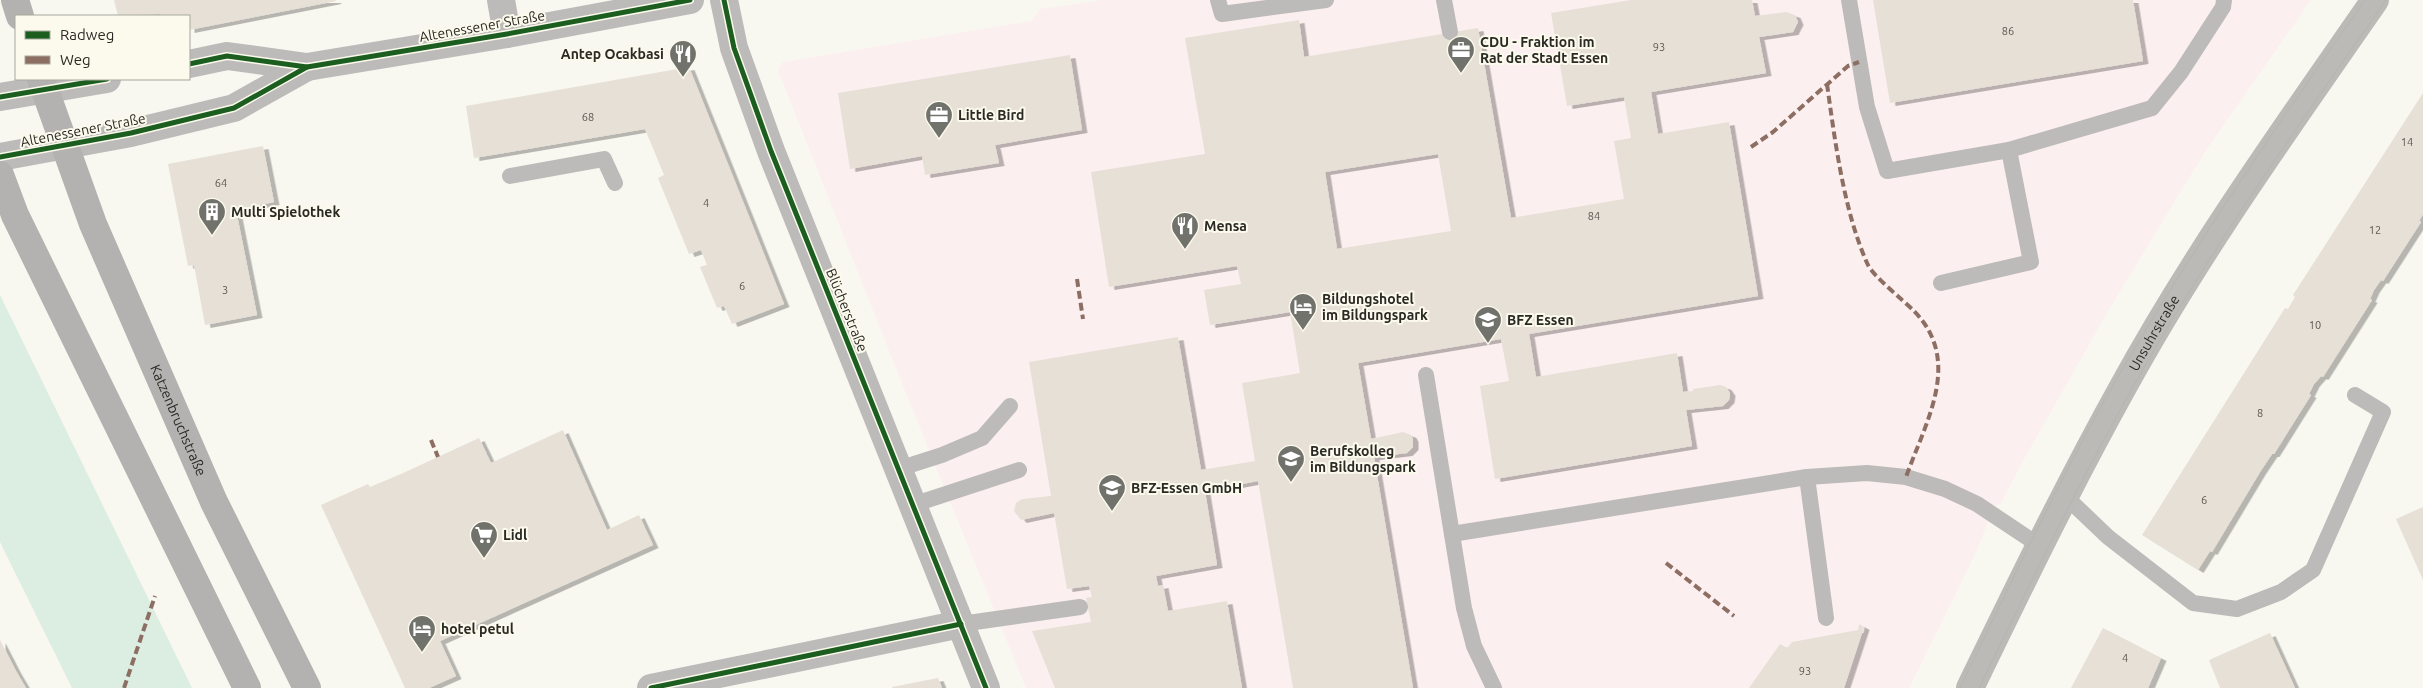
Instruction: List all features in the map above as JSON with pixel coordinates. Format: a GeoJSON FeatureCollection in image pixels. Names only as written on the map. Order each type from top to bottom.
{"type":"FeatureCollection","features":[{"type":"Feature","properties":{"kind":"main road"},"geometry":{"type":"LineString","coordinates":[[15,0],[20,15]]}},
{"type":"Feature","properties":{"kind":"main road","name":"Unsuhrstraße"},"geometry":{"type":"LineString","coordinates":[[1970,688],[2065,496],[2123,386],[2196,264],[2278,139],[2374,0]]}},
{"type":"Feature","properties":{"kind":"main road","name":"Katzenbruchstraße"},"geometry":{"type":"LineString","coordinates":[[43,84],[93,224],[214,502],[307,688]]}},
{"type":"Feature","properties":{"kind":"main road"},"geometry":{"type":"LineString","coordinates":[[0,175],[15,215],[247,688]]}},
{"type":"Feature","properties":{"kind":"street"},"geometry":{"type":"LineString","coordinates":[[501,0],[507,34]]}},
{"type":"Feature","properties":{"kind":"street","name":"Altenessener Straße"},"geometry":{"type":"LineString","coordinates":[[190,64],[227,56],[307,67],[507,34],[690,0]]}},
{"type":"Feature","properties":{"kind":"street","name":"Blücherstraße"},"geometry":{"type":"LineString","coordinates":[[724,0],[734,48],[771,151],[986,688]]}},
{"type":"Feature","properties":{"kind":"street","name":"Altenessener Straße"},"geometry":{"type":"LineString","coordinates":[[0,157],[131,132],[234,108],[307,67]]}},
{"type":"Feature","properties":{"kind":"street"},"geometry":{"type":"LineString","coordinates":[[0,97],[43,84],[94,80]]}},
{"type":"Feature","properties":{"kind":"street"},"geometry":{"type":"LineString","coordinates":[[652,688],[961,624]]}},
{"type":"Feature","properties":{"kind":"lane"},"geometry":{"type":"LineString","coordinates":[[1218,0],[1222,14],[1326,0]]}},
{"type":"Feature","properties":{"kind":"lane"},"geometry":{"type":"LineString","coordinates":[[1444,0],[1450,32]]}},
{"type":"Feature","properties":{"kind":"lane"},"geometry":{"type":"LineString","coordinates":[[1849,0],[1867,107],[1887,171],[2009,150],[2152,108],[2181,72],[2223,6],[2224,0]]}},
{"type":"Feature","properties":{"kind":"lane"},"geometry":{"type":"LineString","coordinates":[[1941,283],[2031,262],[2009,150]]}},
{"type":"Feature","properties":{"kind":"lane"},"geometry":{"type":"LineString","coordinates":[[510,176],[604,159],[615,183]]}},
{"type":"Feature","properties":{"kind":"lane"},"geometry":{"type":"LineString","coordinates":[[1426,375],[1468,622],[1474,646],[1494,688]]}},
{"type":"Feature","properties":{"kind":"lane"},"geometry":{"type":"LineString","coordinates":[[2065,496],[2108,537],[2193,604],[2237,608],[2282,592],[2313,570],[2383,412],[2355,395]]}},
{"type":"Feature","properties":{"kind":"lane"},"geometry":{"type":"LineString","coordinates":[[898,468],[942,455],[982,438],[1010,406]]}},
{"type":"Feature","properties":{"kind":"lane"},"geometry":{"type":"LineString","coordinates":[[912,505],[1019,470]]}},
{"type":"Feature","properties":{"kind":"lane"},"geometry":{"type":"LineString","coordinates":[[1452,534],[1807,477],[1867,473],[1906,476],[1945,489],[1977,504],[2040,546]]}},
{"type":"Feature","properties":{"kind":"lane"},"geometry":{"type":"LineString","coordinates":[[1807,477],[1826,618]]}},
{"type":"Feature","properties":{"kind":"lane"},"geometry":{"type":"LineString","coordinates":[[961,624],[1080,607]]}},
{"type":"Feature","properties":{"kind":"shaded area","name":"BFZ Essen"},"geometry":{"type":"Polygon","coordinates":[[[1102,0],[2311,0],[2206,150],[2108,311],[2001,503],[1994,506],[1978,548],[1909,688],[1026,688],[899,376],[778,70],[783,62],[1032,21],[1040,9],[1102,0]]]}},
{"type":"Feature","properties":{"kind":"green space"},"geometry":{"type":"Polygon","coordinates":[[[0,295],[192,688],[72,688],[0,542],[0,295]]]}},
{"type":"Feature","properties":{"kind":"building"},"geometry":{"type":"Polygon","coordinates":[[[114,0],[336,1],[190,30],[190,15],[118,15],[114,0]]]}},
{"type":"Feature","properties":{"kind":"building"},"geometry":{"type":"Polygon","coordinates":[[[1631,0],[1752,0],[1755,16],[1786,12],[1795,15],[1798,22],[1793,32],[1759,37],[1766,73],[1651,92],[1658,134],[1729,122],[1758,296],[1529,334],[1536,377],[1677,353],[1683,392],[1720,385],[1726,387],[1730,393],[1729,400],[1723,406],[1686,410],[1692,446],[1495,479],[1480,386],[1509,381],[1501,339],[1358,363],[1371,439],[1403,432],[1411,435],[1413,439],[1413,447],[1407,453],[1374,457],[1413,688],[1293,688],[1258,481],[1205,491],[1217,565],[1156,576],[1158,586],[1163,585],[1168,611],[1227,601],[1242,688],[1055,688],[1032,631],[1091,622],[1086,598],[1092,597],[1089,586],[1067,589],[1054,513],[1021,520],[1014,511],[1016,503],[1022,499],[1051,496],[1029,362],[1178,337],[1201,470],[1255,461],[1242,383],[1300,373],[1290,312],[1210,325],[1204,290],[1241,284],[1237,266],[1109,287],[1091,172],[1205,154],[1185,38],[1299,20],[1304,57],[1478,28],[1511,218],[1624,199],[1614,141],[1631,138],[1624,97],[1567,106],[1551,13],[1631,0]],[[1438,154],[1325,172],[1337,249],[1451,231],[1438,154]]]}},
{"type":"Feature","properties":{"kind":"building"},"geometry":{"type":"Polygon","coordinates":[[[1873,0],[2133,0],[2143,61],[1890,103],[1873,0]]]}},
{"type":"Feature","properties":{"kind":"building"},"geometry":{"type":"Polygon","coordinates":[[[1070,55],[1082,130],[995,145],[999,163],[925,175],[922,156],[850,169],[838,93],[1070,55]]]}},
{"type":"Feature","properties":{"kind":"building"},"geometry":{"type":"Polygon","coordinates":[[[689,67],[784,304],[732,324],[724,306],[717,308],[700,267],[707,265],[701,250],[689,254],[658,178],[664,175],[645,129],[474,158],[466,106],[689,67]]]}},
{"type":"Feature","properties":{"kind":"building"},"geometry":{"type":"Polygon","coordinates":[[[2423,93],[2423,214],[2419,221],[2421,222],[2383,281],[2381,280],[2374,290],[2370,299],[2372,300],[2323,377],[2321,376],[2314,384],[2309,394],[2311,395],[2274,454],[2272,454],[2260,472],[2212,552],[2210,551],[2198,570],[2142,535],[2285,308],[2288,309],[2295,297],[2293,295],[2423,93]]]}},
{"type":"Feature","properties":{"kind":"building"},"geometry":{"type":"Polygon","coordinates":[[[263,146],[274,202],[236,210],[257,315],[205,325],[194,265],[188,266],[168,164],[263,146]]]}},
{"type":"Feature","properties":{"kind":"building","name":"Lidl"},"geometry":{"type":"Polygon","coordinates":[[[563,430],[607,530],[639,515],[653,545],[440,641],[456,676],[429,688],[405,688],[321,505],[368,484],[370,487],[401,474],[479,438],[491,463],[563,430]]]}},
{"type":"Feature","properties":{"kind":"building"},"geometry":{"type":"Polygon","coordinates":[[[2423,507],[2423,580],[2396,519],[2423,507]]]}},
{"type":"Feature","properties":{"kind":"building"},"geometry":{"type":"Polygon","coordinates":[[[1859,624],[1864,627],[1844,688],[1749,688],[1780,644],[1787,648],[1792,642],[1858,630],[1859,624]]]}},
{"type":"Feature","properties":{"kind":"building"},"geometry":{"type":"Polygon","coordinates":[[[2103,628],[2161,658],[2148,688],[2071,688],[2103,628]]]}},
{"type":"Feature","properties":{"kind":"building"},"geometry":{"type":"Polygon","coordinates":[[[2270,633],[2295,688],[2220,688],[2209,660],[2270,633]]]}},
{"type":"Feature","properties":{"kind":"building"},"geometry":{"type":"Polygon","coordinates":[[[0,640],[16,671],[26,688],[0,688],[0,640]]]}},
{"type":"Feature","properties":{"kind":"building"},"geometry":{"type":"Polygon","coordinates":[[[938,678],[942,688],[892,688],[892,687],[938,678]]]}},
{"type":"Feature","properties":{"kind":"tram line"},"geometry":{"type":"LineString","coordinates":[[1960,688],[2055,494],[2116,380],[2236,187],[2365,0]]}},
{"type":"Feature","properties":{"kind":"tram line"},"geometry":{"type":"LineString","coordinates":[[1979,688],[2052,540],[2158,343],[2252,194],[2386,0]]}},
{"type":"Feature","properties":{"kind":"marked path"},"geometry":{"type":"LineString","coordinates":[[1751,147],[1773,132],[1848,66],[1859,62]]}},
{"type":"Feature","properties":{"kind":"marked path"},"geometry":{"type":"LineString","coordinates":[[1827,84],[1837,153],[1847,200],[1868,265],[1914,311],[1929,330],[1936,350],[1938,371],[1936,392],[1923,434],[1906,477]]}},
{"type":"Feature","properties":{"kind":"marked path"},"geometry":{"type":"LineString","coordinates":[[1077,279],[1083,319]]}},
{"type":"Feature","properties":{"kind":"marked path"},"geometry":{"type":"LineString","coordinates":[[431,440],[438,457]]}},
{"type":"Feature","properties":{"kind":"marked path"},"geometry":{"type":"LineString","coordinates":[[1666,563],[1734,616]]}},
{"type":"Feature","properties":{"kind":"marked path"},"geometry":{"type":"LineString","coordinates":[[124,688],[155,596]]}},
{"type":"Feature","properties":{"kind":"cycle path"},"geometry":{"type":"LineString","coordinates":[[190,64],[227,56],[307,67],[507,34],[690,0]]}},
{"type":"Feature","properties":{"kind":"cycle path"},"geometry":{"type":"LineString","coordinates":[[724,0],[734,48],[771,151],[986,688]]}},
{"type":"Feature","properties":{"kind":"cycle path"},"geometry":{"type":"LineString","coordinates":[[0,157],[131,133],[234,108],[307,67]]}},
{"type":"Feature","properties":{"kind":"cycle path"},"geometry":{"type":"LineString","coordinates":[[0,97],[101,80]]}},
{"type":"Feature","properties":{"kind":"cycle path"},"geometry":{"type":"LineString","coordinates":[[651,688],[961,624]]}},
{"type":"Feature","properties":{"kind":"place","name":"CDU - Fraktion im Rat der Stadt Essen"},"geometry":{"type":"Point","coordinates":[1461,74]}},
{"type":"Feature","properties":{"kind":"place","name":"Antep Ocakbasi"},"geometry":{"type":"Point","coordinates":[683,78]}},
{"type":"Feature","properties":{"kind":"place","name":"Little Bird"},"geometry":{"type":"Point","coordinates":[939,139]}},
{"type":"Feature","properties":{"kind":"place","name":"Multi Spielothek"},"geometry":{"type":"Point","coordinates":[212,236]}},
{"type":"Feature","properties":{"kind":"place","name":"Mensa"},"geometry":{"type":"Point","coordinates":[1185,250]}},
{"type":"Feature","properties":{"kind":"place","name":"Bildungshotel im Bildungspark"},"geometry":{"type":"Point","coordinates":[1303,331]}},
{"type":"Feature","properties":{"kind":"place","name":"BFZ Essen"},"geometry":{"type":"Point","coordinates":[1488,344]}},
{"type":"Feature","properties":{"kind":"place","name":"Berufskolleg im Bildungspark"},"geometry":{"type":"Point","coordinates":[1291,483]}},
{"type":"Feature","properties":{"kind":"place","name":"BFZ-Essen GmbH"},"geometry":{"type":"Point","coordinates":[1112,512]}},
{"type":"Feature","properties":{"kind":"place","name":"Lidl"},"geometry":{"type":"Point","coordinates":[484,559]}},
{"type":"Feature","properties":{"kind":"place","name":"hotel petul"},"geometry":{"type":"Point","coordinates":[422,653]}}]}
